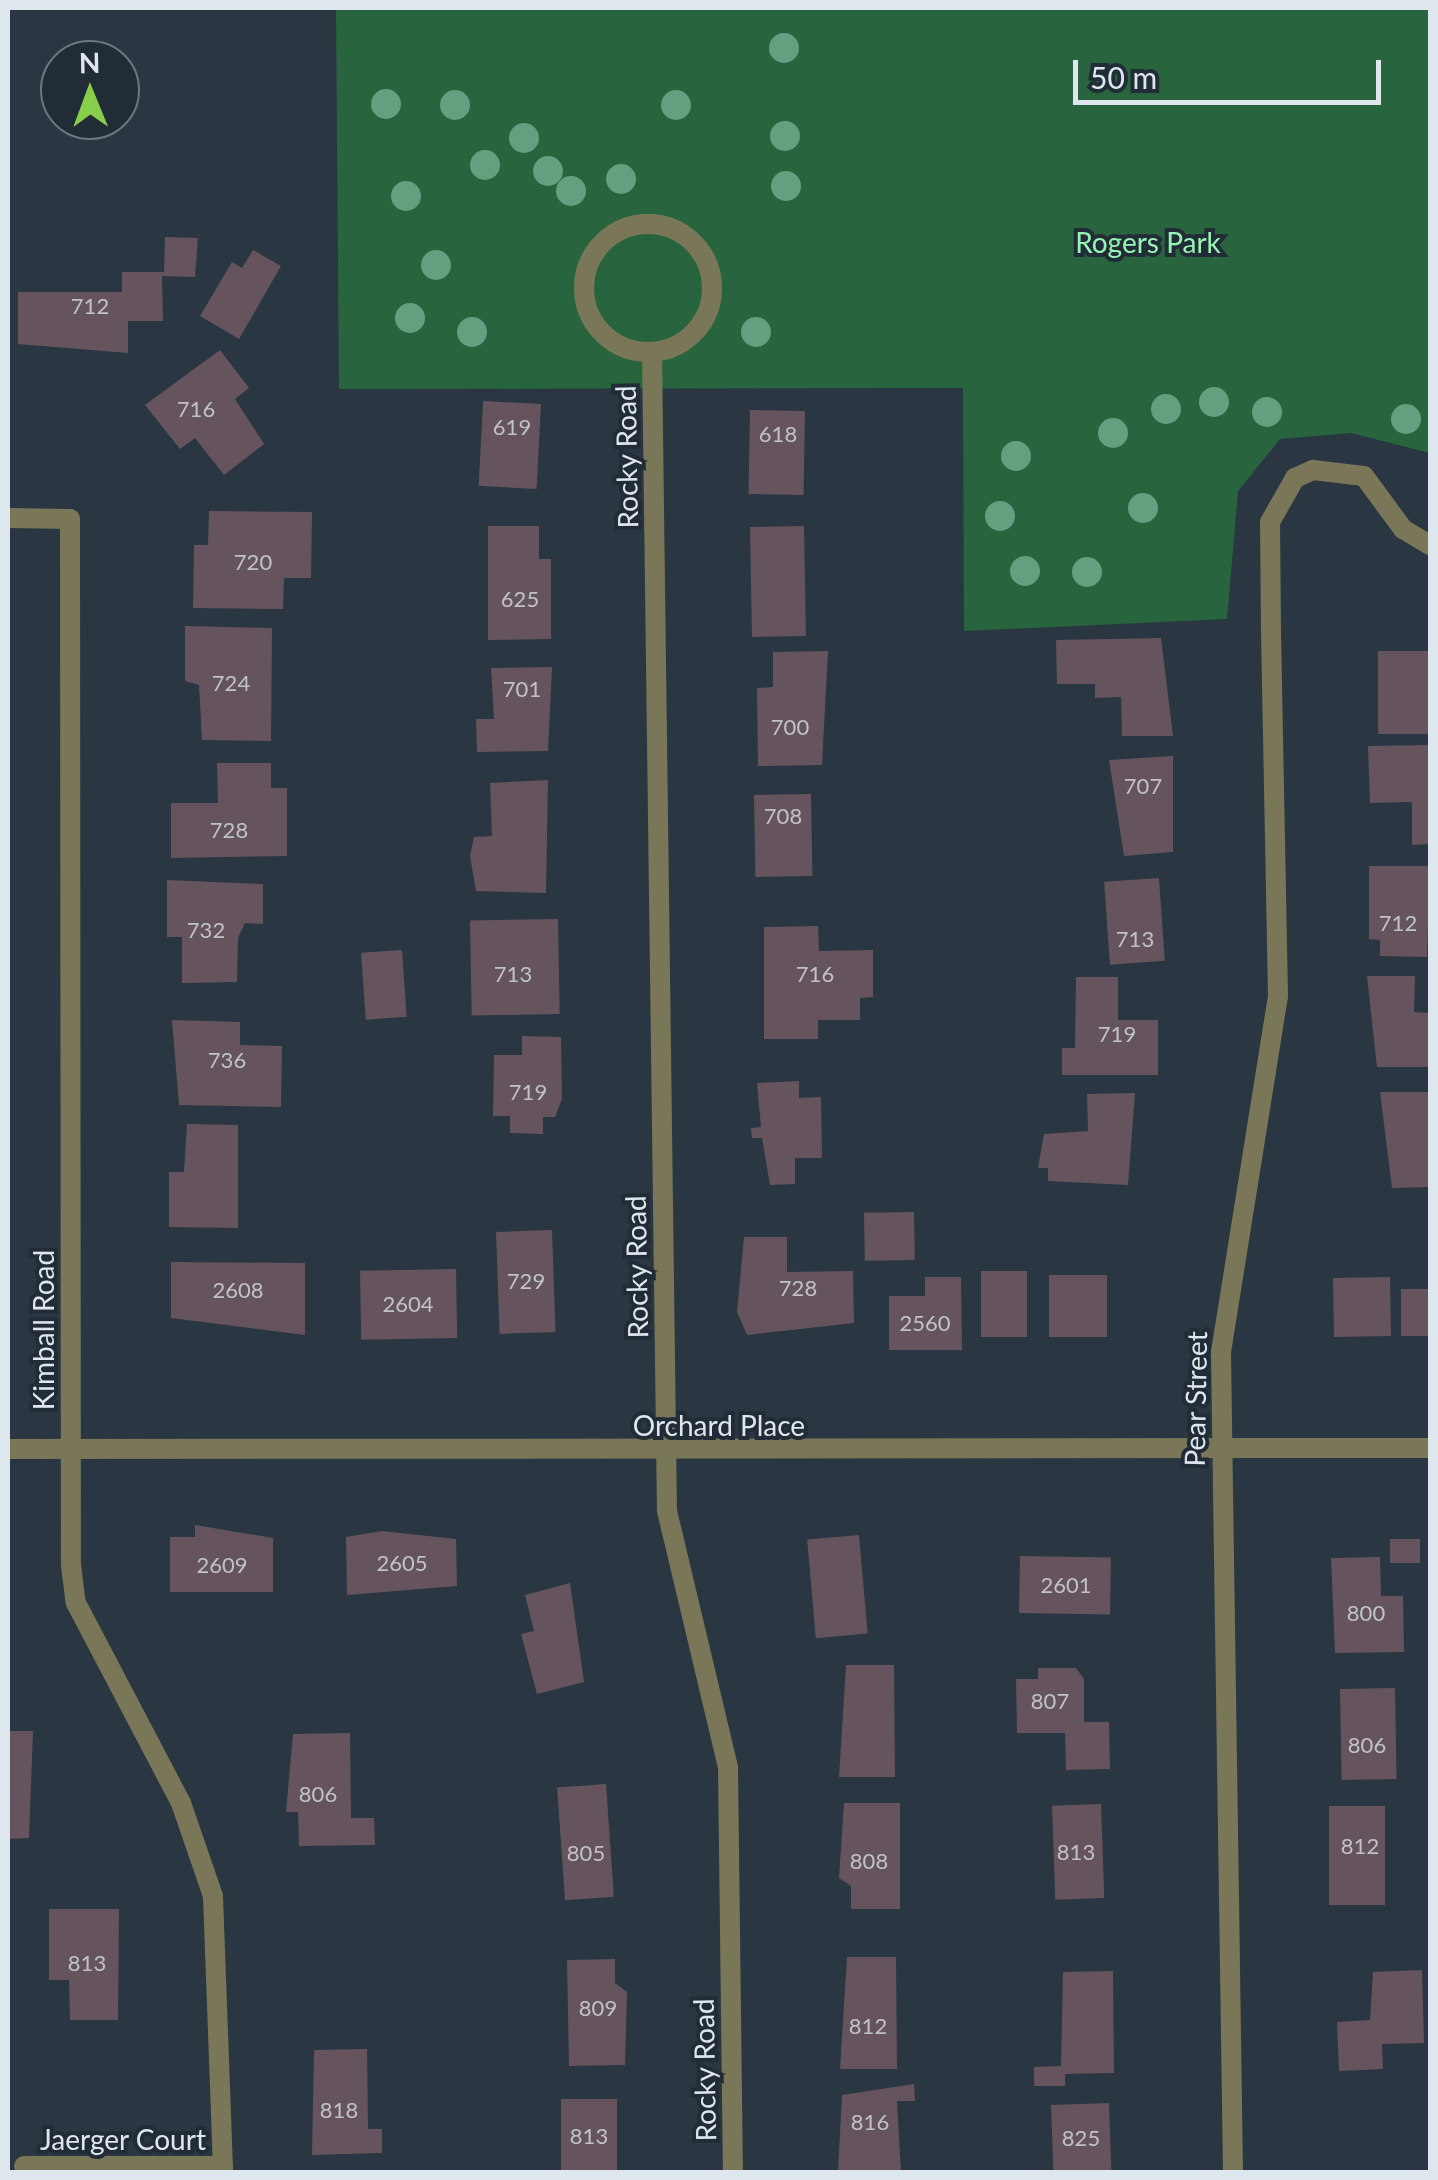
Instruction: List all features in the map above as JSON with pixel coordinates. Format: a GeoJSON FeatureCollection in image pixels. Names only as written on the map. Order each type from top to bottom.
{"type":"FeatureCollection","features":[{"type":"Feature","properties":{"kind":"street","name":"Rocky Road"},"geometry":{"type":"LineString","coordinates":[[643,224],[682,233],[713,284],[696,330],[652,353],[598,330],[583,293],[606,239],[643,224]]}},
{"type":"Feature","properties":{"kind":"street","name":"Rocky Road"},"geometry":{"type":"LineString","coordinates":[[652,353],[667,1511],[728,1768],[733,2172]]}},
{"type":"Feature","properties":{"kind":"street","name":"Pear Street"},"geometry":{"type":"LineString","coordinates":[[1234,2172],[1220,1449],[1231,1252],[1272,1074],[1278,996],[1270,522],[1295,478],[1340,469],[1364,476],[1403,529],[1430,545]]}},
{"type":"Feature","properties":{"kind":"street","name":"Kimball Road"},"geometry":{"type":"LineString","coordinates":[[8,518],[70,519],[70,1449],[76,1603],[181,1803],[213,1896],[223,2169]]}},
{"type":"Feature","properties":{"kind":"street","name":"Orchard Place"},"geometry":{"type":"LineString","coordinates":[[8,1449],[667,1454],[1430,1448]]}},
{"type":"Feature","properties":{"kind":"street","name":"Jaerger Court"},"geometry":{"type":"LineString","coordinates":[[24,2166],[223,2169]]}},
{"type":"Feature","properties":{"kind":"green space","name":"Rogers Park"},"geometry":{"type":"Polygon","coordinates":[[[336,8],[1430,8],[1430,453],[1351,433],[1280,439],[1238,491],[1227,619],[964,631],[963,388],[339,389],[336,8]]]}},
{"type":"Feature","properties":{"kind":"building"},"geometry":{"type":"Polygon","coordinates":[[[165,237],[198,238],[195,277],[162,276],[163,321],[128,321],[128,353],[18,344],[18,292],[122,292],[122,272],[164,272],[165,237]]]}},
{"type":"Feature","properties":{"kind":"building"},"geometry":{"type":"Polygon","coordinates":[[[253,250],[281,266],[239,339],[200,316],[232,262],[242,268],[253,250]]]}},
{"type":"Feature","properties":{"kind":"building"},"geometry":{"type":"Polygon","coordinates":[[[220,350],[249,388],[235,399],[264,444],[224,475],[195,438],[180,449],[145,405],[220,350]]]}},
{"type":"Feature","properties":{"kind":"building"},"geometry":{"type":"Polygon","coordinates":[[[483,401],[541,404],[537,489],[479,486],[483,401]]]}},
{"type":"Feature","properties":{"kind":"building"},"geometry":{"type":"Polygon","coordinates":[[[750,410],[805,411],[804,495],[749,494],[750,410]]]}},
{"type":"Feature","properties":{"kind":"building"},"geometry":{"type":"Polygon","coordinates":[[[209,511],[312,512],[311,578],[284,578],[283,609],[193,608],[194,545],[208,545],[209,511]]]}},
{"type":"Feature","properties":{"kind":"building"},"geometry":{"type":"Polygon","coordinates":[[[488,526],[539,526],[539,559],[551,559],[551,639],[488,640],[488,526]]]}},
{"type":"Feature","properties":{"kind":"building"},"geometry":{"type":"Polygon","coordinates":[[[804,526],[806,636],[752,637],[750,527],[804,526]]]}},
{"type":"Feature","properties":{"kind":"building"},"geometry":{"type":"Polygon","coordinates":[[[185,626],[272,628],[271,741],[202,740],[199,685],[185,681],[185,626]]]}},
{"type":"Feature","properties":{"kind":"building"},"geometry":{"type":"Polygon","coordinates":[[[1161,638],[1173,736],[1122,736],[1121,697],[1095,698],[1095,684],[1057,684],[1056,640],[1161,638]]]}},
{"type":"Feature","properties":{"kind":"building"},"geometry":{"type":"Polygon","coordinates":[[[828,651],[822,765],[758,766],[757,688],[773,687],[773,652],[828,651]]]}},
{"type":"Feature","properties":{"kind":"building"},"geometry":{"type":"Polygon","coordinates":[[[1378,651],[1430,651],[1430,734],[1378,734],[1378,651]]]}},
{"type":"Feature","properties":{"kind":"building"},"geometry":{"type":"Polygon","coordinates":[[[552,667],[548,751],[477,752],[476,719],[494,719],[491,668],[552,667]]]}},
{"type":"Feature","properties":{"kind":"building"},"geometry":{"type":"Polygon","coordinates":[[[1430,745],[1430,844],[1412,845],[1412,802],[1370,803],[1368,746],[1430,745]]]}},
{"type":"Feature","properties":{"kind":"building"},"geometry":{"type":"Polygon","coordinates":[[[1173,756],[1173,852],[1124,856],[1109,760],[1173,756]]]}},
{"type":"Feature","properties":{"kind":"building"},"geometry":{"type":"Polygon","coordinates":[[[217,763],[271,763],[271,788],[287,788],[287,856],[171,858],[171,803],[218,803],[217,763]]]}},
{"type":"Feature","properties":{"kind":"building"},"geometry":{"type":"Polygon","coordinates":[[[548,780],[546,893],[476,891],[470,856],[474,837],[492,836],[490,783],[548,780]]]}},
{"type":"Feature","properties":{"kind":"building"},"geometry":{"type":"Polygon","coordinates":[[[811,794],[812,876],[755,877],[754,795],[811,794]]]}},
{"type":"Feature","properties":{"kind":"building"},"geometry":{"type":"Polygon","coordinates":[[[1369,866],[1430,866],[1427,957],[1380,956],[1380,940],[1369,939],[1369,866]]]}},
{"type":"Feature","properties":{"kind":"building"},"geometry":{"type":"Polygon","coordinates":[[[1159,878],[1165,961],[1110,965],[1104,882],[1159,878]]]}},
{"type":"Feature","properties":{"kind":"building"},"geometry":{"type":"Polygon","coordinates":[[[167,880],[263,884],[263,924],[245,923],[238,938],[237,982],[182,983],[182,937],[167,937],[167,880]]]}},
{"type":"Feature","properties":{"kind":"building"},"geometry":{"type":"Polygon","coordinates":[[[558,919],[560,1014],[472,1016],[470,921],[558,919]]]}},
{"type":"Feature","properties":{"kind":"building"},"geometry":{"type":"Polygon","coordinates":[[[818,926],[819,951],[873,950],[873,997],[860,998],[860,1020],[818,1020],[818,1039],[764,1039],[764,927],[818,926]]]}},
{"type":"Feature","properties":{"kind":"building"},"geometry":{"type":"Polygon","coordinates":[[[402,950],[407,1017],[366,1020],[361,953],[402,950]]]}},
{"type":"Feature","properties":{"kind":"building"},"geometry":{"type":"Polygon","coordinates":[[[1367,976],[1415,976],[1414,1012],[1430,1013],[1430,1067],[1377,1067],[1367,976]]]}},
{"type":"Feature","properties":{"kind":"building"},"geometry":{"type":"Polygon","coordinates":[[[1076,977],[1118,977],[1118,1020],[1158,1020],[1158,1075],[1062,1075],[1062,1048],[1075,1048],[1076,977]]]}},
{"type":"Feature","properties":{"kind":"building"},"geometry":{"type":"Polygon","coordinates":[[[172,1020],[240,1022],[240,1045],[282,1046],[281,1107],[179,1105],[172,1020]]]}},
{"type":"Feature","properties":{"kind":"building"},"geometry":{"type":"Polygon","coordinates":[[[522,1036],[561,1037],[562,1099],[555,1117],[543,1117],[543,1134],[510,1133],[510,1116],[493,1116],[494,1055],[522,1055],[522,1036]]]}},
{"type":"Feature","properties":{"kind":"building"},"geometry":{"type":"Polygon","coordinates":[[[799,1081],[799,1098],[821,1097],[822,1158],[795,1158],[795,1184],[770,1185],[762,1138],[752,1138],[751,1128],[761,1127],[757,1083],[799,1081]]]}},
{"type":"Feature","properties":{"kind":"building"},"geometry":{"type":"Polygon","coordinates":[[[1380,1092],[1430,1092],[1430,1187],[1392,1188],[1380,1092]]]}},
{"type":"Feature","properties":{"kind":"building"},"geometry":{"type":"Polygon","coordinates":[[[1135,1093],[1128,1185],[1048,1181],[1048,1168],[1038,1168],[1044,1134],[1088,1131],[1087,1094],[1135,1093]]]}},
{"type":"Feature","properties":{"kind":"building"},"geometry":{"type":"Polygon","coordinates":[[[187,1124],[238,1125],[238,1228],[169,1227],[169,1172],[184,1172],[187,1124]]]}},
{"type":"Feature","properties":{"kind":"building"},"geometry":{"type":"Polygon","coordinates":[[[914,1212],[915,1260],[865,1261],[864,1213],[914,1212]]]}},
{"type":"Feature","properties":{"kind":"building"},"geometry":{"type":"Polygon","coordinates":[[[552,1230],[556,1332],[500,1334],[496,1232],[552,1230]]]}},
{"type":"Feature","properties":{"kind":"building"},"geometry":{"type":"Polygon","coordinates":[[[744,1237],[787,1237],[787,1272],[853,1271],[854,1323],[747,1335],[737,1312],[744,1237]]]}},
{"type":"Feature","properties":{"kind":"building"},"geometry":{"type":"Polygon","coordinates":[[[171,1262],[305,1263],[305,1335],[171,1318],[171,1262]]]}},
{"type":"Feature","properties":{"kind":"building"},"geometry":{"type":"Polygon","coordinates":[[[456,1269],[457,1338],[361,1340],[360,1271],[456,1269]]]}},
{"type":"Feature","properties":{"kind":"building"},"geometry":{"type":"Polygon","coordinates":[[[981,1271],[1027,1271],[1027,1337],[981,1337],[981,1271]]]}},
{"type":"Feature","properties":{"kind":"building"},"geometry":{"type":"Polygon","coordinates":[[[1049,1275],[1107,1275],[1107,1337],[1049,1337],[1049,1275]]]}},
{"type":"Feature","properties":{"kind":"building"},"geometry":{"type":"Polygon","coordinates":[[[925,1277],[961,1277],[962,1350],[889,1350],[889,1296],[925,1296],[925,1277]]]}},
{"type":"Feature","properties":{"kind":"building"},"geometry":{"type":"Polygon","coordinates":[[[1390,1277],[1391,1336],[1334,1337],[1333,1278],[1390,1277]]]}},
{"type":"Feature","properties":{"kind":"building"},"geometry":{"type":"Polygon","coordinates":[[[1401,1289],[1430,1289],[1430,1336],[1401,1336],[1401,1289]]]}},
{"type":"Feature","properties":{"kind":"building"},"geometry":{"type":"Polygon","coordinates":[[[195,1525],[273,1538],[273,1592],[170,1592],[170,1537],[195,1537],[195,1525]]]}},
{"type":"Feature","properties":{"kind":"building"},"geometry":{"type":"Polygon","coordinates":[[[382,1531],[456,1539],[457,1586],[347,1595],[346,1537],[382,1531]]]}},
{"type":"Feature","properties":{"kind":"building"},"geometry":{"type":"Polygon","coordinates":[[[859,1535],[868,1634],[816,1638],[807,1540],[859,1535]]]}},
{"type":"Feature","properties":{"kind":"building"},"geometry":{"type":"Polygon","coordinates":[[[1390,1539],[1420,1539],[1420,1563],[1390,1563],[1390,1539]]]}},
{"type":"Feature","properties":{"kind":"building"},"geometry":{"type":"Polygon","coordinates":[[[1020,1556],[1111,1558],[1110,1615],[1019,1613],[1020,1556]]]}},
{"type":"Feature","properties":{"kind":"building"},"geometry":{"type":"Polygon","coordinates":[[[1380,1557],[1381,1596],[1403,1596],[1404,1652],[1335,1653],[1331,1558],[1380,1557]]]}},
{"type":"Feature","properties":{"kind":"building"},"geometry":{"type":"Polygon","coordinates":[[[570,1583],[584,1682],[537,1694],[521,1634],[534,1631],[525,1595],[570,1583]]]}},
{"type":"Feature","properties":{"kind":"building"},"geometry":{"type":"Polygon","coordinates":[[[846,1665],[894,1665],[895,1777],[839,1777],[846,1665]]]}},
{"type":"Feature","properties":{"kind":"building"},"geometry":{"type":"Polygon","coordinates":[[[1038,1668],[1076,1668],[1084,1679],[1084,1722],[1109,1722],[1110,1769],[1066,1770],[1065,1733],[1017,1733],[1016,1679],[1038,1679],[1038,1668]]]}},
{"type":"Feature","properties":{"kind":"building"},"geometry":{"type":"Polygon","coordinates":[[[1395,1688],[1397,1779],[1342,1780],[1340,1689],[1395,1688]]]}},
{"type":"Feature","properties":{"kind":"building"},"geometry":{"type":"Polygon","coordinates":[[[8,1731],[33,1731],[29,1838],[8,1839],[8,1731]]]}},
{"type":"Feature","properties":{"kind":"building"},"geometry":{"type":"Polygon","coordinates":[[[350,1733],[351,1818],[374,1818],[375,1845],[299,1846],[298,1812],[286,1812],[293,1734],[350,1733]]]}},
{"type":"Feature","properties":{"kind":"building"},"geometry":{"type":"Polygon","coordinates":[[[606,1784],[614,1897],[565,1900],[557,1787],[606,1784]]]}},
{"type":"Feature","properties":{"kind":"building"},"geometry":{"type":"Polygon","coordinates":[[[844,1803],[900,1803],[900,1909],[851,1909],[851,1886],[839,1878],[844,1803]]]}},
{"type":"Feature","properties":{"kind":"building"},"geometry":{"type":"Polygon","coordinates":[[[1101,1804],[1104,1898],[1055,1900],[1052,1806],[1101,1804]]]}},
{"type":"Feature","properties":{"kind":"building"},"geometry":{"type":"Polygon","coordinates":[[[1329,1806],[1385,1806],[1385,1905],[1329,1905],[1329,1806]]]}},
{"type":"Feature","properties":{"kind":"building"},"geometry":{"type":"Polygon","coordinates":[[[49,1909],[119,1909],[118,2020],[70,2020],[69,1980],[49,1980],[49,1909]]]}},
{"type":"Feature","properties":{"kind":"building"},"geometry":{"type":"Polygon","coordinates":[[[847,1957],[896,1957],[897,2069],[840,2069],[847,1957]]]}},
{"type":"Feature","properties":{"kind":"building"},"geometry":{"type":"Polygon","coordinates":[[[615,1959],[615,1983],[627,1992],[625,2065],[569,2066],[567,1960],[615,1959]]]}},
{"type":"Feature","properties":{"kind":"building"},"geometry":{"type":"Polygon","coordinates":[[[1422,1970],[1424,2043],[1382,2044],[1383,2069],[1339,2071],[1337,2022],[1370,2020],[1373,1972],[1422,1970]]]}},
{"type":"Feature","properties":{"kind":"building"},"geometry":{"type":"Polygon","coordinates":[[[1113,1971],[1114,2073],[1065,2074],[1065,2086],[1034,2086],[1034,2067],[1061,2066],[1063,1972],[1113,1971]]]}},
{"type":"Feature","properties":{"kind":"building"},"geometry":{"type":"Polygon","coordinates":[[[367,2049],[368,2129],[382,2129],[382,2153],[312,2155],[314,2050],[367,2049]]]}},
{"type":"Feature","properties":{"kind":"building"},"geometry":{"type":"Polygon","coordinates":[[[914,2084],[915,2101],[897,2101],[901,2172],[838,2172],[842,2095],[914,2084]]]}},
{"type":"Feature","properties":{"kind":"building"},"geometry":{"type":"Polygon","coordinates":[[[561,2099],[617,2099],[617,2172],[561,2172],[561,2099]]]}},
{"type":"Feature","properties":{"kind":"building"},"geometry":{"type":"Polygon","coordinates":[[[1109,2103],[1111,2172],[1053,2172],[1051,2105],[1109,2103]]]}}]}
